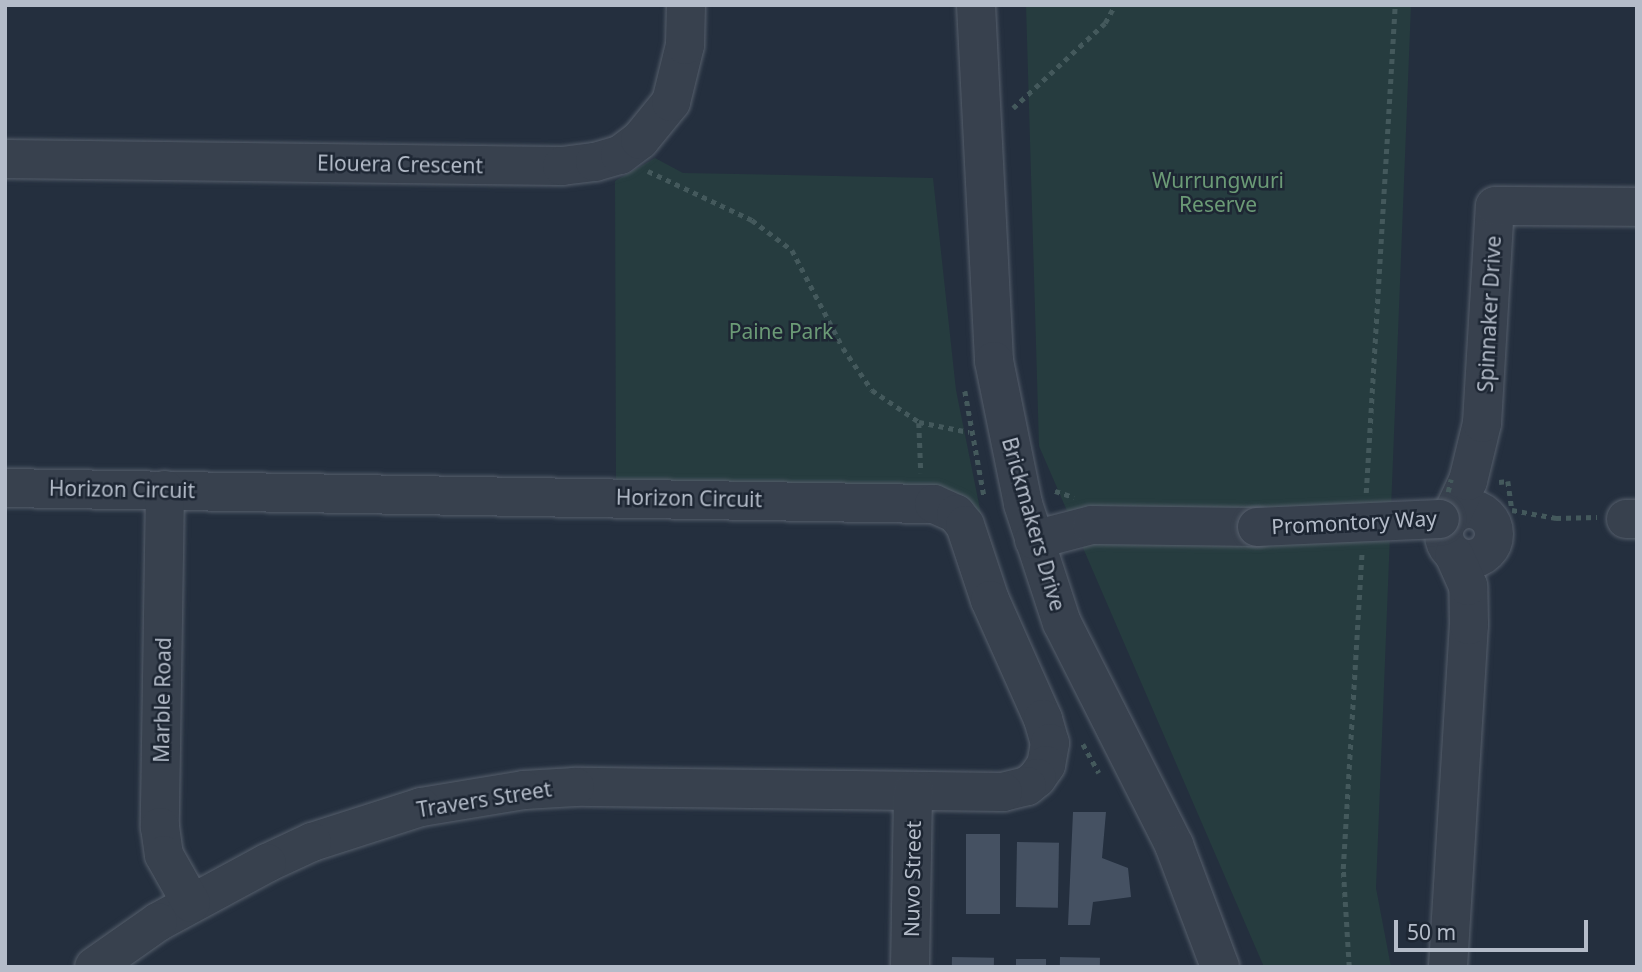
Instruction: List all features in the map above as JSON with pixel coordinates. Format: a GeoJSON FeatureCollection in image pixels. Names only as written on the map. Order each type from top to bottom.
{"type":"FeatureCollection","features":[{"type":"Feature","properties":{"kind":"street","name":"Elouera Crescent"},"geometry":{"type":"LineString","coordinates":[[5,159],[562,166],[620,155],[658,123],[671,102],[685,45],[686,5]]}},
{"type":"Feature","properties":{"kind":"street","name":"Brickmakers Drive"},"geometry":{"type":"LineString","coordinates":[[976,5],[994,361],[1034,540],[1062,623],[1174,845],[1220,967]]}},
{"type":"Feature","properties":{"kind":"street","name":"Spinnaker Drive"},"geometry":{"type":"LineString","coordinates":[[1471,481],[1482,422],[1495,206],[1637,207]]}},
{"type":"Feature","properties":{"kind":"street"},"geometry":{"type":"LineString","coordinates":[[1447,967],[1469,625],[1485,579],[1458,536],[1471,481]]}},
{"type":"Feature","properties":{"kind":"street","name":"Horizon Circuit"},"geometry":{"type":"LineString","coordinates":[[5,488],[921,502],[946,507],[965,525],[990,600],[1050,743],[1046,765],[1027,786],[1003,792],[913,791]]}},
{"type":"Feature","properties":{"kind":"street","name":"Marble Road"},"geometry":{"type":"LineString","coordinates":[[165,490],[160,827],[164,855],[191,903]]}},
{"type":"Feature","properties":{"kind":"street","name":"Promontory Way"},"geometry":{"type":"LineString","coordinates":[[1034,540],[1092,525],[1160,524],[1458,536]]}},
{"type":"Feature","properties":{"kind":"street","name":"Travers Street"},"geometry":{"type":"LineString","coordinates":[[94,967],[191,903],[312,842],[421,807],[524,790],[634,786],[913,791]]}},
{"type":"Feature","properties":{"kind":"street","name":"Nuvo Street"},"geometry":{"type":"LineString","coordinates":[[910,967],[913,791]]}},
{"type":"Feature","properties":{"kind":"path"},"geometry":{"type":"LineString","coordinates":[[981,112],[1014,108],[1105,23],[1115,5]]}},
{"type":"Feature","properties":{"kind":"path"},"geometry":{"type":"LineString","coordinates":[[1365,505],[1395,5]]}},
{"type":"Feature","properties":{"kind":"path"},"geometry":{"type":"LineString","coordinates":[[620,155],[751,220],[792,250],[843,348],[872,390],[919,422],[969,432]]}},
{"type":"Feature","properties":{"kind":"path"},"geometry":{"type":"LineString","coordinates":[[919,422],[921,502]]}},
{"type":"Feature","properties":{"kind":"path"},"geometry":{"type":"LineString","coordinates":[[1471,481],[1508,481],[1512,510],[1556,518],[1631,519]]}},
{"type":"Feature","properties":{"kind":"path"},"geometry":{"type":"LineString","coordinates":[[1349,967],[1343,869],[1362,548]]}},
{"type":"Feature","properties":{"kind":"green space","name":"Wurrungwuri Reserve"},"geometry":{"type":"Polygon","coordinates":[[[1026,5],[1411,5],[1376,888],[1391,967],[1264,967],[1039,446],[1026,5]]]}},
{"type":"Feature","properties":{"kind":"green space","name":"Paine Park"},"geometry":{"type":"Polygon","coordinates":[[[655,158],[683,173],[933,178],[956,390],[981,514],[956,499],[616,485],[615,181],[655,158]]]}},
{"type":"Feature","properties":{"kind":"building"},"geometry":{"type":"Polygon","coordinates":[[[1073,812],[1106,812],[1102,858],[1128,868],[1131,897],[1093,902],[1090,925],[1068,925],[1073,812]]]}},
{"type":"Feature","properties":{"kind":"building"},"geometry":{"type":"Polygon","coordinates":[[[966,834],[1000,834],[1000,914],[966,914],[966,834]]]}},
{"type":"Feature","properties":{"kind":"building"},"geometry":{"type":"Polygon","coordinates":[[[1017,842],[1059,843],[1058,908],[1016,907],[1017,842]]]}},
{"type":"Feature","properties":{"kind":"building"},"geometry":{"type":"Polygon","coordinates":[[[952,957],[994,958],[994,967],[952,967],[952,957]]]}},
{"type":"Feature","properties":{"kind":"building"},"geometry":{"type":"Polygon","coordinates":[[[1060,957],[1100,958],[1100,967],[1060,967],[1060,957]]]}},
{"type":"Feature","properties":{"kind":"building"},"geometry":{"type":"Polygon","coordinates":[[[1016,959],[1046,959],[1046,967],[1016,967],[1016,959]]]}}]}
